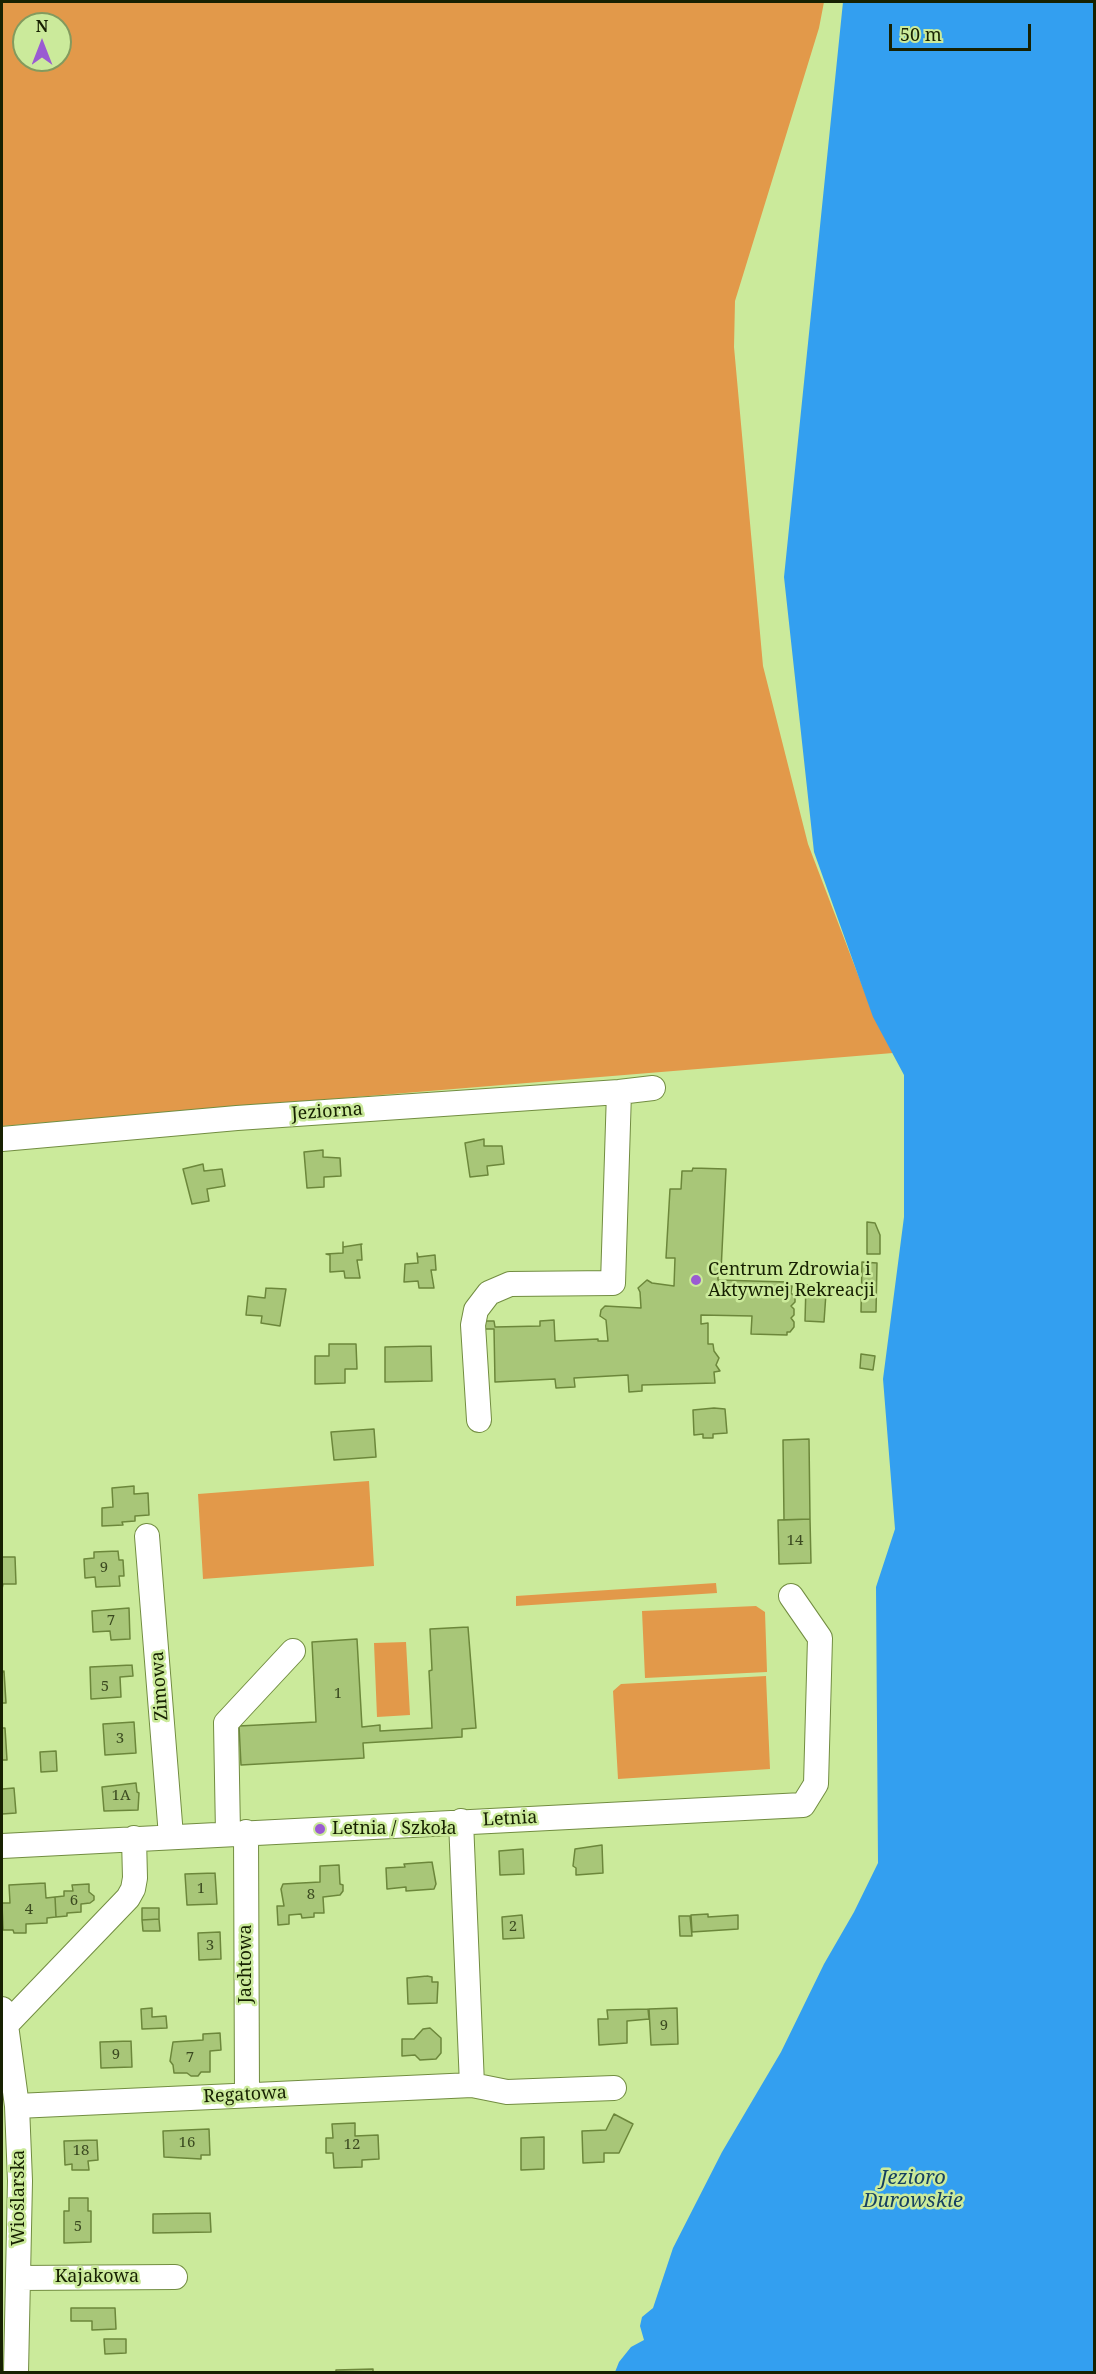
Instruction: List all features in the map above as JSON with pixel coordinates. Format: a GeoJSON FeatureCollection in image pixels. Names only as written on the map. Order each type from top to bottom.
{"type":"FeatureCollection","features":[{"type":"Feature","properties":{"kind":"street","name":"Jeziorna"},"geometry":{"type":"LineString","coordinates":[[2,1139],[237,1118],[653,1088]]}},
{"type":"Feature","properties":{"kind":"street"},"geometry":{"type":"LineString","coordinates":[[479,1420],[473,1325],[477,1310],[489,1293],[510,1284],[614,1283],[619,1092]]}},
{"type":"Feature","properties":{"kind":"street","name":"Zimowa"},"geometry":{"type":"LineString","coordinates":[[147,1536],[171,1836]]}},
{"type":"Feature","properties":{"kind":"street","name":"Letnia"},"geometry":{"type":"LineString","coordinates":[[2,1846],[802,1804],[816,1784],[820,1638],[791,1596]]}},
{"type":"Feature","properties":{"kind":"street","name":"Jachtowa"},"geometry":{"type":"LineString","coordinates":[[247,2095],[237,1833],[226,1723],[292,1651]]}},
{"type":"Feature","properties":{"kind":"street"},"geometry":{"type":"LineString","coordinates":[[461,1821],[472,2085]]}},
{"type":"Feature","properties":{"kind":"street","name":"Wioślarska"},"geometry":{"type":"LineString","coordinates":[[16,2373],[20,2181],[17,2106],[4,2017],[128,1898],[134,1889],[134,1838]]}},
{"type":"Feature","properties":{"kind":"street","name":"Regatowa"},"geometry":{"type":"LineString","coordinates":[[17,2106],[472,2085],[507,2092],[614,2088]]}},
{"type":"Feature","properties":{"kind":"street","name":"Kajakowa"},"geometry":{"type":"LineString","coordinates":[[18,2278],[175,2277]]}},
{"type":"Feature","properties":{"kind":"shaded area"},"geometry":{"type":"Polygon","coordinates":[[[2,2],[824,2],[819,28],[735,301],[734,347],[763,666],[808,844],[873,1014],[893,1053],[2,1126],[2,2]]]}},
{"type":"Feature","properties":{"kind":"shaded area"},"geometry":{"type":"Polygon","coordinates":[[[369,1481],[374,1566],[203,1579],[198,1494],[369,1481]]]}},
{"type":"Feature","properties":{"kind":"shaded area"},"geometry":{"type":"Polygon","coordinates":[[[716,1583],[717,1593],[516,1606],[516,1596],[716,1583]]]}},
{"type":"Feature","properties":{"kind":"shaded area"},"geometry":{"type":"Polygon","coordinates":[[[756,1606],[765,1612],[767,1672],[645,1678],[642,1611],[756,1606]]]}},
{"type":"Feature","properties":{"kind":"shaded area"},"geometry":{"type":"Polygon","coordinates":[[[406,1642],[410,1715],[377,1717],[374,1643],[406,1642]]]}},
{"type":"Feature","properties":{"kind":"shaded area"},"geometry":{"type":"Polygon","coordinates":[[[766,1676],[770,1769],[618,1779],[613,1691],[621,1684],[766,1676]]]}},
{"type":"Feature","properties":{"kind":"water","name":"Jezioro Durowskie"},"geometry":{"type":"Polygon","coordinates":[[[843,2],[1094,2],[1094,2372],[615,2372],[619,2362],[631,2347],[644,2340],[640,2326],[642,2317],[653,2308],[673,2248],[722,2152],[781,2052],[824,1964],[854,1912],[878,1863],[876,1587],[895,1529],[883,1379],[904,1217],[904,1075],[873,1017],[814,852],[784,577],[843,2]]]}},
{"type":"Feature","properties":{"kind":"building"},"geometry":{"type":"Polygon","coordinates":[[[484,1139],[484,1146],[502,1146],[504,1164],[487,1166],[488,1175],[470,1177],[465,1143],[484,1139]]]}},
{"type":"Feature","properties":{"kind":"building"},"geometry":{"type":"Polygon","coordinates":[[[323,1150],[323,1157],[340,1158],[341,1176],[324,1177],[324,1187],[307,1188],[304,1152],[323,1150]]]}},
{"type":"Feature","properties":{"kind":"building"},"geometry":{"type":"Polygon","coordinates":[[[203,1164],[204,1171],[222,1169],[225,1186],[207,1189],[209,1201],[192,1204],[183,1169],[203,1164]]]}},
{"type":"Feature","properties":{"kind":"building","name":"Centrum Zdrowia i Aktywnej Rekreacji"},"geometry":{"type":"Polygon","coordinates":[[[693,1168],[726,1169],[721,1271],[718,1271],[718,1280],[787,1282],[787,1286],[792,1286],[791,1293],[795,1297],[795,1302],[791,1306],[794,1309],[794,1315],[791,1318],[794,1327],[790,1332],[787,1332],[787,1335],[751,1334],[752,1316],[701,1315],[701,1324],[708,1323],[708,1344],[713,1344],[714,1351],[719,1358],[716,1365],[720,1371],[714,1372],[715,1383],[642,1385],[642,1391],[629,1392],[628,1375],[574,1378],[575,1387],[556,1388],[555,1379],[495,1382],[494,1329],[484,1329],[484,1321],[494,1321],[495,1327],[540,1326],[540,1321],[554,1320],[555,1341],[598,1339],[598,1341],[608,1341],[606,1320],[600,1316],[605,1306],[641,1308],[638,1288],[647,1280],[652,1283],[674,1286],[675,1258],[666,1258],[670,1189],[681,1189],[682,1171],[692,1171],[693,1168]]]}},
{"type":"Feature","properties":{"kind":"building"},"geometry":{"type":"Polygon","coordinates":[[[867,1222],[875,1223],[880,1235],[880,1254],[867,1254],[867,1222]]]}},
{"type":"Feature","properties":{"kind":"building"},"geometry":{"type":"Polygon","coordinates":[[[362,1244],[362,1260],[357,1260],[360,1278],[345,1278],[344,1271],[330,1272],[330,1255],[326,1254],[343,1253],[343,1247],[362,1244]]]}},
{"type":"Feature","properties":{"kind":"building"},"geometry":{"type":"Polygon","coordinates":[[[417,1253],[418,1257],[435,1255],[436,1270],[431,1270],[434,1288],[419,1288],[418,1281],[404,1282],[405,1264],[418,1263],[417,1253]]]}},
{"type":"Feature","properties":{"kind":"building"},"geometry":{"type":"Polygon","coordinates":[[[862,1262],[877,1263],[876,1312],[861,1312],[862,1262]]]}},
{"type":"Feature","properties":{"kind":"building"},"geometry":{"type":"Polygon","coordinates":[[[806,1285],[825,1285],[824,1322],[805,1321],[806,1285]]]}},
{"type":"Feature","properties":{"kind":"building"},"geometry":{"type":"Polygon","coordinates":[[[266,1288],[286,1289],[280,1326],[261,1323],[262,1316],[246,1315],[248,1296],[265,1298],[266,1288]]]}},
{"type":"Feature","properties":{"kind":"building"},"geometry":{"type":"Polygon","coordinates":[[[329,1344],[356,1344],[357,1369],[345,1369],[345,1383],[315,1384],[315,1356],[329,1356],[329,1344]]]}},
{"type":"Feature","properties":{"kind":"building"},"geometry":{"type":"Polygon","coordinates":[[[431,1346],[432,1381],[385,1382],[385,1347],[431,1346]]]}},
{"type":"Feature","properties":{"kind":"building"},"geometry":{"type":"Polygon","coordinates":[[[861,1354],[875,1356],[873,1370],[860,1368],[861,1354]]]}},
{"type":"Feature","properties":{"kind":"building"},"geometry":{"type":"Polygon","coordinates":[[[725,1409],[727,1433],[713,1434],[713,1438],[703,1438],[703,1434],[694,1435],[693,1410],[725,1409]]]}},
{"type":"Feature","properties":{"kind":"building"},"geometry":{"type":"Polygon","coordinates":[[[374,1429],[376,1457],[334,1460],[331,1432],[374,1429]]]}},
{"type":"Feature","properties":{"kind":"building"},"geometry":{"type":"Polygon","coordinates":[[[809,1439],[810,1519],[784,1520],[783,1440],[809,1439]]]}},
{"type":"Feature","properties":{"kind":"building"},"geometry":{"type":"Polygon","coordinates":[[[134,1486],[134,1494],[148,1493],[149,1515],[135,1516],[135,1521],[122,1522],[123,1525],[102,1526],[102,1508],[113,1507],[112,1488],[134,1486]]]}},
{"type":"Feature","properties":{"kind":"building"},"geometry":{"type":"Polygon","coordinates":[[[810,1519],[811,1563],[779,1564],[778,1520],[810,1519]]]}},
{"type":"Feature","properties":{"kind":"building"},"geometry":{"type":"Polygon","coordinates":[[[118,1551],[119,1560],[123,1560],[124,1576],[119,1576],[120,1586],[96,1587],[95,1577],[85,1578],[84,1559],[94,1558],[94,1552],[118,1551]]]}},
{"type":"Feature","properties":{"kind":"building"},"geometry":{"type":"Polygon","coordinates":[[[2,1557],[15,1557],[16,1584],[3,1584],[2,1589],[2,1557]]]}},
{"type":"Feature","properties":{"kind":"building"},"geometry":{"type":"Polygon","coordinates":[[[129,1608],[130,1639],[111,1640],[110,1631],[93,1632],[92,1611],[129,1608]]]}},
{"type":"Feature","properties":{"kind":"building"},"geometry":{"type":"Polygon","coordinates":[[[468,1627],[476,1728],[462,1729],[462,1737],[363,1743],[364,1758],[241,1765],[239,1726],[316,1722],[312,1642],[357,1639],[362,1727],[380,1725],[380,1731],[432,1728],[429,1671],[432,1670],[430,1629],[468,1627]]]}},
{"type":"Feature","properties":{"kind":"building"},"geometry":{"type":"Polygon","coordinates":[[[132,1665],[133,1676],[120,1677],[121,1697],[91,1699],[90,1667],[132,1665]]]}},
{"type":"Feature","properties":{"kind":"building"},"geometry":{"type":"Polygon","coordinates":[[[4,1671],[6,1703],[2,1703],[2,1672],[4,1671]]]}},
{"type":"Feature","properties":{"kind":"building"},"geometry":{"type":"Polygon","coordinates":[[[134,1722],[136,1753],[105,1755],[103,1724],[134,1722]]]}},
{"type":"Feature","properties":{"kind":"building"},"geometry":{"type":"Polygon","coordinates":[[[2,1728],[5,1728],[7,1760],[2,1760],[2,1728]]]}},
{"type":"Feature","properties":{"kind":"building"},"geometry":{"type":"Polygon","coordinates":[[[56,1751],[57,1771],[41,1772],[40,1752],[56,1751]]]}},
{"type":"Feature","properties":{"kind":"building"},"geometry":{"type":"Polygon","coordinates":[[[136,1783],[139,1793],[138,1810],[104,1811],[102,1787],[136,1783]]]}},
{"type":"Feature","properties":{"kind":"building"},"geometry":{"type":"Polygon","coordinates":[[[14,1788],[16,1813],[2,1814],[2,1789],[14,1788]]]}},
{"type":"Feature","properties":{"kind":"building"},"geometry":{"type":"Polygon","coordinates":[[[602,1845],[603,1873],[576,1875],[576,1868],[573,1866],[575,1849],[602,1845]]]}},
{"type":"Feature","properties":{"kind":"building"},"geometry":{"type":"Polygon","coordinates":[[[523,1849],[524,1874],[500,1875],[499,1851],[523,1849]]]}},
{"type":"Feature","properties":{"kind":"building"},"geometry":{"type":"Polygon","coordinates":[[[432,1862],[436,1884],[434,1889],[406,1891],[406,1887],[387,1889],[386,1868],[432,1862]]]}},
{"type":"Feature","properties":{"kind":"building"},"geometry":{"type":"Polygon","coordinates":[[[339,1865],[340,1884],[343,1885],[343,1891],[340,1895],[323,1897],[324,1913],[314,1913],[314,1917],[302,1918],[301,1914],[289,1915],[289,1924],[278,1925],[277,1906],[284,1906],[281,1889],[283,1884],[320,1882],[320,1866],[339,1865]]]}},
{"type":"Feature","properties":{"kind":"building"},"geometry":{"type":"Polygon","coordinates":[[[215,1873],[217,1904],[187,1905],[185,1874],[215,1873]]]}},
{"type":"Feature","properties":{"kind":"building"},"geometry":{"type":"Polygon","coordinates":[[[45,1883],[46,1898],[55,1897],[56,1917],[47,1918],[47,1923],[26,1924],[26,1933],[3,1930],[2,1903],[10,1903],[9,1885],[45,1883]]]}},
{"type":"Feature","properties":{"kind":"building"},"geometry":{"type":"Polygon","coordinates":[[[89,1884],[89,1892],[94,1896],[94,1900],[81,1904],[81,1912],[56,1917],[55,1897],[64,1896],[64,1891],[73,1891],[72,1885],[89,1884]]]}},
{"type":"Feature","properties":{"kind":"building"},"geometry":{"type":"Polygon","coordinates":[[[142,1908],[159,1908],[159,1919],[142,1920],[142,1908]]]}},
{"type":"Feature","properties":{"kind":"building"},"geometry":{"type":"Polygon","coordinates":[[[708,1914],[708,1917],[738,1915],[738,1929],[692,1932],[691,1915],[708,1914]]]}},
{"type":"Feature","properties":{"kind":"building"},"geometry":{"type":"Polygon","coordinates":[[[522,1915],[524,1938],[503,1939],[502,1917],[522,1915]]]}},
{"type":"Feature","properties":{"kind":"building"},"geometry":{"type":"Polygon","coordinates":[[[679,1916],[690,1916],[692,1936],[680,1936],[679,1916]]]}},
{"type":"Feature","properties":{"kind":"building"},"geometry":{"type":"Polygon","coordinates":[[[159,1919],[160,1931],[143,1931],[142,1920],[159,1919]]]}},
{"type":"Feature","properties":{"kind":"building"},"geometry":{"type":"Polygon","coordinates":[[[220,1932],[221,1959],[199,1960],[198,1933],[220,1932]]]}},
{"type":"Feature","properties":{"kind":"building"},"geometry":{"type":"Polygon","coordinates":[[[432,1977],[432,1982],[438,1982],[437,2003],[408,2004],[407,1978],[432,1977]]]}},
{"type":"Feature","properties":{"kind":"building"},"geometry":{"type":"Polygon","coordinates":[[[152,2008],[152,2017],[166,2016],[167,2028],[142,2029],[141,2009],[152,2008]]]}},
{"type":"Feature","properties":{"kind":"building"},"geometry":{"type":"Polygon","coordinates":[[[677,2008],[678,2044],[651,2045],[649,2009],[677,2008]]]}},
{"type":"Feature","properties":{"kind":"building"},"geometry":{"type":"Polygon","coordinates":[[[648,2009],[649,2019],[627,2021],[627,2043],[599,2045],[598,2019],[608,2019],[607,2010],[648,2009]]]}},
{"type":"Feature","properties":{"kind":"building"},"geometry":{"type":"Polygon","coordinates":[[[430,2028],[441,2038],[441,2053],[436,2059],[420,2060],[415,2055],[402,2056],[402,2039],[414,2039],[423,2029],[430,2028]]]}},
{"type":"Feature","properties":{"kind":"building"},"geometry":{"type":"Polygon","coordinates":[[[220,2033],[221,2050],[210,2051],[210,2072],[201,2072],[198,2076],[174,2073],[170,2061],[173,2042],[203,2040],[203,2034],[220,2033]]]}},
{"type":"Feature","properties":{"kind":"building"},"geometry":{"type":"Polygon","coordinates":[[[131,2041],[132,2067],[101,2068],[100,2042],[131,2041]]]}},
{"type":"Feature","properties":{"kind":"building"},"geometry":{"type":"Polygon","coordinates":[[[614,2114],[633,2124],[619,2153],[604,2153],[604,2162],[583,2163],[582,2131],[606,2130],[614,2114]]]}},
{"type":"Feature","properties":{"kind":"building"},"geometry":{"type":"Polygon","coordinates":[[[355,2123],[355,2136],[378,2135],[379,2159],[362,2160],[362,2167],[334,2168],[333,2153],[326,2153],[326,2138],[333,2138],[332,2124],[355,2123]]]}},
{"type":"Feature","properties":{"kind":"building"},"geometry":{"type":"Polygon","coordinates":[[[209,2129],[210,2155],[201,2155],[201,2159],[164,2157],[163,2131],[209,2129]]]}},
{"type":"Feature","properties":{"kind":"building"},"geometry":{"type":"Polygon","coordinates":[[[544,2137],[544,2169],[521,2170],[521,2138],[544,2137]]]}},
{"type":"Feature","properties":{"kind":"building"},"geometry":{"type":"Polygon","coordinates":[[[97,2140],[98,2160],[88,2161],[89,2170],[72,2170],[72,2164],[65,2165],[64,2141],[97,2140]]]}},
{"type":"Feature","properties":{"kind":"building"},"geometry":{"type":"Polygon","coordinates":[[[69,2198],[88,2198],[88,2211],[91,2211],[91,2242],[64,2243],[64,2211],[69,2211],[69,2198]]]}},
{"type":"Feature","properties":{"kind":"building"},"geometry":{"type":"Polygon","coordinates":[[[210,2213],[211,2232],[153,2233],[153,2214],[210,2213]]]}},
{"type":"Feature","properties":{"kind":"building"},"geometry":{"type":"Polygon","coordinates":[[[71,2308],[115,2308],[116,2329],[92,2330],[92,2321],[71,2321],[71,2308]]]}},
{"type":"Feature","properties":{"kind":"building"},"geometry":{"type":"Polygon","coordinates":[[[104,2339],[126,2339],[126,2353],[105,2354],[104,2339]]]}},
{"type":"Feature","properties":{"kind":"building"},"geometry":{"type":"Polygon","coordinates":[[[373,2369],[373,2372],[336,2372],[336,2370],[373,2369]]]}},
{"type":"Feature","properties":{"kind":"place","name":"Centrum Zdrowia i Aktywnej Rekreacji"},"geometry":{"type":"Point","coordinates":[696,1280]}},
{"type":"Feature","properties":{"kind":"place","name":"Letnia / Szkoła"},"geometry":{"type":"Point","coordinates":[320,1829]}}]}
